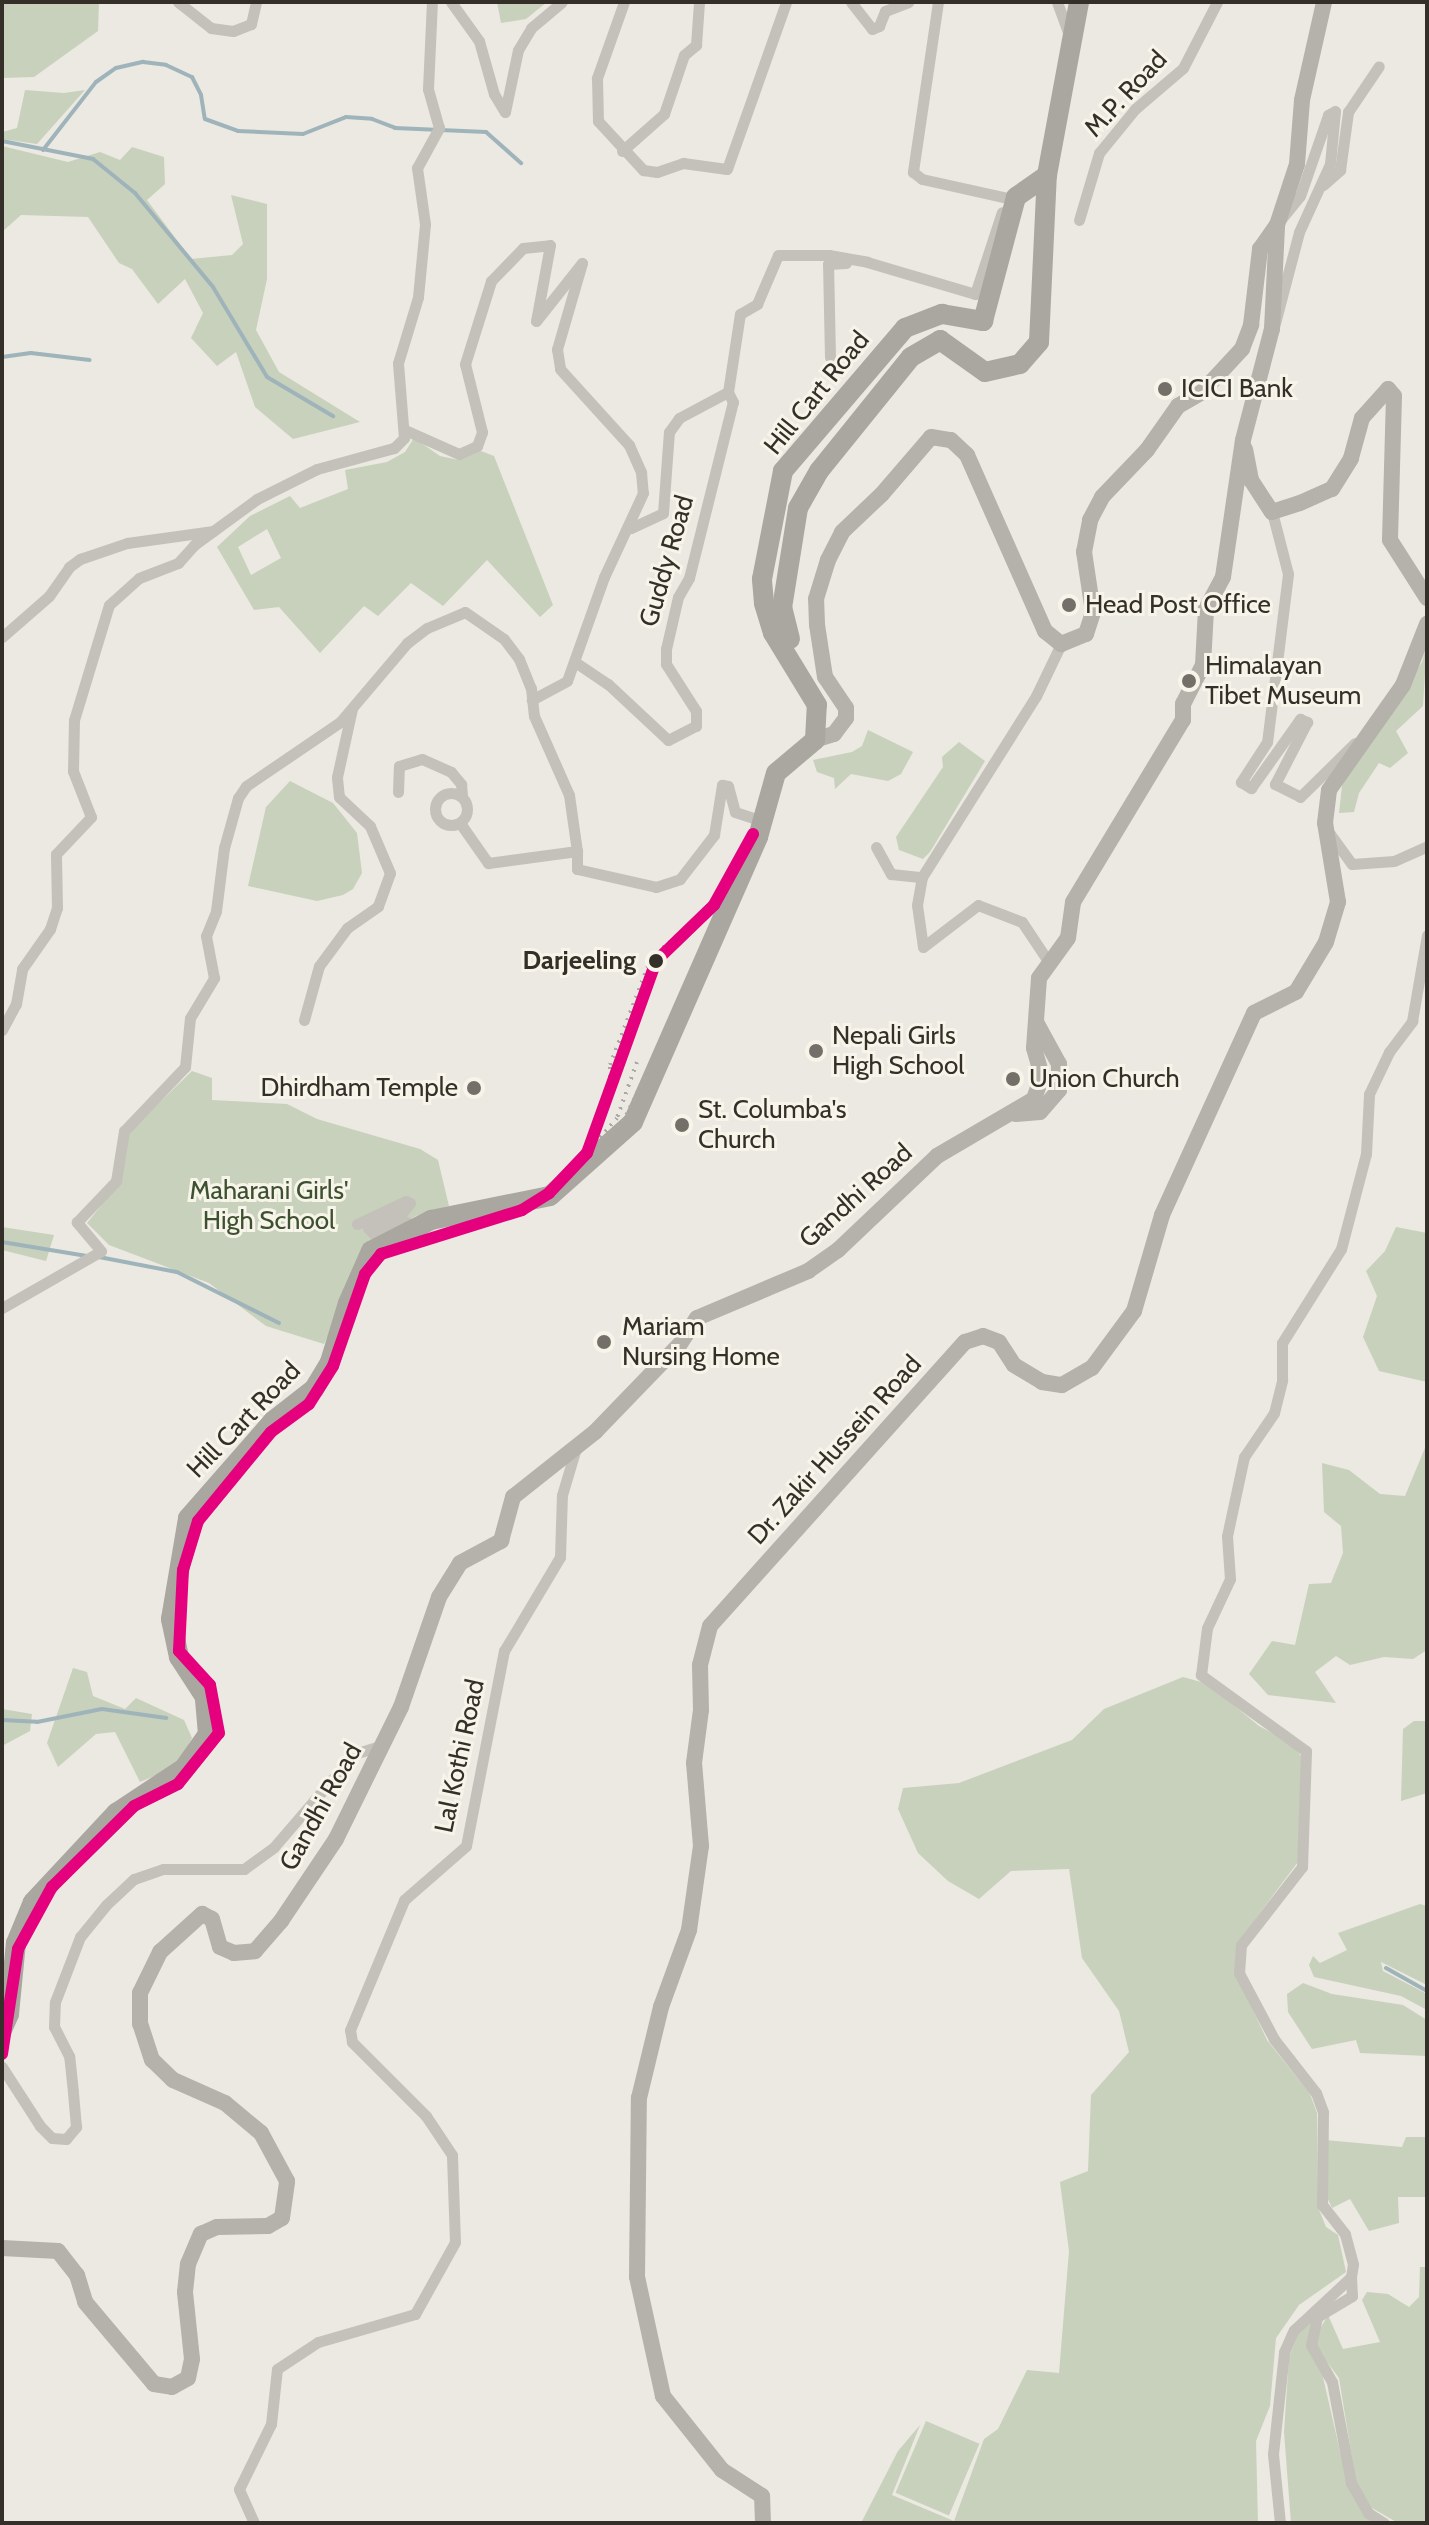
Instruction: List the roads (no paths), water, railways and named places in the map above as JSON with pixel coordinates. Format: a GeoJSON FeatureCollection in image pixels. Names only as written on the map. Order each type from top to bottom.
{"type":"FeatureCollection","features":[{"type":"Feature","properties":{"kind":"highway"},"geometry":{"type":"LineString","coordinates":[[763,821],[776,773],[815,740],[814,681],[783,623],[798,508],[819,471],[923,348],[940,340],[952,344],[973,367],[985,372],[1020,364],[1031,355],[1043,317],[1047,173],[1079,2]]}},
{"type":"Feature","properties":{"kind":"highway"},"geometry":{"type":"LineString","coordinates":[[1012,197],[1047,173]]}},
{"type":"Feature","properties":{"kind":"highway","name":"Hill Cart Road"},"geometry":{"type":"LineString","coordinates":[[814,698],[779,643],[764,603],[762,579],[783,471],[905,328],[942,314],[983,321],[1012,197]]}},
{"type":"Feature","properties":{"kind":"highway","name":"Hill Cart Road"},"geometry":{"type":"LineString","coordinates":[[2,2030],[9,2014],[16,1943],[33,1902],[116,1813],[184,1768],[208,1734],[205,1697],[179,1657],[171,1619],[188,1518],[273,1421],[314,1389],[330,1362],[348,1303],[371,1251],[431,1220],[466,1212],[516,1207],[550,1196],[633,1122],[697,967],[763,821]]}},
{"type":"Feature","properties":{"kind":"street"},"geometry":{"type":"LineString","coordinates":[[178,2],[211,28],[233,31],[251,24],[256,2]]}},
{"type":"Feature","properties":{"kind":"street"},"geometry":{"type":"LineString","coordinates":[[2,1030],[16,1004],[22,969],[50,929],[57,908],[56,854],[91,817],[73,771],[74,720],[109,605],[139,578],[178,563],[257,499],[317,469],[394,448],[405,430],[398,363],[418,297],[425,224],[417,168],[439,128],[428,89],[432,2]]}},
{"type":"Feature","properties":{"kind":"street"},"geometry":{"type":"LineString","coordinates":[[451,2],[479,41],[494,94],[505,112],[518,50],[531,28],[562,2]]}},
{"type":"Feature","properties":{"kind":"street"},"geometry":{"type":"LineString","coordinates":[[624,2],[606,48],[595,99],[598,121],[622,151],[643,170],[657,172],[683,163],[727,169],[786,2]]}},
{"type":"Feature","properties":{"kind":"street"},"geometry":{"type":"LineString","coordinates":[[622,151],[664,114],[684,55],[696,45],[699,2]]}},
{"type":"Feature","properties":{"kind":"street"},"geometry":{"type":"LineString","coordinates":[[851,2],[872,29],[879,26],[885,11],[908,2]]}},
{"type":"Feature","properties":{"kind":"street"},"geometry":{"type":"LineString","coordinates":[[631,528],[663,513],[669,432],[679,418],[728,392],[740,314],[757,304],[778,255],[829,255],[867,262],[975,294],[1012,197],[922,179],[913,172],[938,2]]}},
{"type":"Feature","properties":{"kind":"street"},"geometry":{"type":"LineString","coordinates":[[1057,2],[1071,39]]}},
{"type":"Feature","properties":{"kind":"street","name":"M.P. Road"},"geometry":{"type":"LineString","coordinates":[[1079,220],[1099,153],[1135,109],[1183,68],[1217,2]]}},
{"type":"Feature","properties":{"kind":"street"},"geometry":{"type":"LineString","coordinates":[[1277,225],[1297,164],[1302,100],[1324,2]]}},
{"type":"Feature","properties":{"kind":"street"},"geometry":{"type":"LineString","coordinates":[[1323,185],[1340,170],[1348,112],[1379,66]]}},
{"type":"Feature","properties":{"kind":"street"},"geometry":{"type":"LineString","coordinates":[[815,740],[838,731],[846,713],[825,677],[817,625],[816,599],[828,560],[842,532],[931,437],[951,440],[967,455],[1034,615],[1061,644],[1072,644],[1090,625],[1093,612],[1084,552],[1090,520],[1102,497],[1143,455],[1178,406],[1202,392],[1242,349],[1257,310],[1252,294],[1260,249],[1300,196],[1328,115],[1335,111],[1323,185],[1299,232],[1285,302],[1272,329]]}},
{"type":"Feature","properties":{"kind":"street","name":"Gandhi Road"},"geometry":{"type":"LineString","coordinates":[[2,2248],[58,2251],[77,2275],[85,2302],[154,2384],[172,2387],[188,2378],[192,2359],[185,2292],[188,2264],[201,2234],[217,2227],[268,2226],[282,2218],[287,2181],[277,2154],[251,2124],[225,2103],[173,2080],[152,2060],[140,2024],[140,1993],[160,1952],[202,1914],[212,1919],[220,1947],[255,1951],[336,1839],[401,1707],[439,1597],[460,1563],[501,1541],[513,1497],[577,1447],[680,1344],[697,1318],[808,1271],[838,1250],[937,1156],[1034,1099],[1042,1076],[1034,1048],[1038,1021],[1035,994],[1048,961],[1068,938],[1073,902],[1183,720],[1183,704],[1198,682],[1203,623],[1223,577],[1243,440],[1272,329],[1277,225]]}},
{"type":"Feature","properties":{"kind":"street"},"geometry":{"type":"LineString","coordinates":[[405,430],[459,454],[477,446],[482,432],[465,364],[472,334],[502,267],[523,248],[550,245],[536,321],[582,263],[557,349],[560,369],[629,445],[641,472],[643,493],[631,528],[604,577],[567,681],[532,694]]}},
{"type":"Feature","properties":{"kind":"street"},"geometry":{"type":"LineString","coordinates":[[830,357],[828,264],[867,262]]}},
{"type":"Feature","properties":{"kind":"street"},"geometry":{"type":"LineString","coordinates":[[1272,512],[1332,489],[1351,458],[1362,418],[1388,389],[1394,396],[1390,540],[1427,598]]}},
{"type":"Feature","properties":{"kind":"street","name":"Guddy Road"},"geometry":{"type":"LineString","coordinates":[[575,662],[608,684],[668,740],[696,726],[696,711],[666,664],[666,649],[678,597],[689,578],[733,402],[728,392]]}},
{"type":"Feature","properties":{"kind":"street"},"geometry":{"type":"LineString","coordinates":[[1243,440],[1251,480],[1272,512],[1288,574],[1267,742],[1241,782],[1251,788],[1300,719],[1307,722],[1275,784],[1300,797],[1378,720]]}},
{"type":"Feature","properties":{"kind":"street"},"geometry":{"type":"LineString","coordinates":[[2,637],[49,596],[80,559],[127,543],[214,531]]}},
{"type":"Feature","properties":{"kind":"street"},"geometry":{"type":"LineString","coordinates":[[2,1308],[101,1251],[77,1222],[116,1181],[124,1131],[185,1067],[190,1018],[214,978],[206,936],[216,911],[224,848],[238,798],[246,786],[353,709],[407,643],[427,628],[465,612],[504,639],[532,694],[546,747],[569,795],[577,869],[656,887],[680,879],[714,835],[722,785],[728,786],[735,812],[763,821]]}},
{"type":"Feature","properties":{"kind":"street","name":"Dr. Zakir Hussein Road"},"geometry":{"type":"LineString","coordinates":[[763,2523],[762,2496],[722,2470],[663,2396],[637,2277],[639,2098],[661,2007],[689,1930],[701,1846],[694,1763],[700,1665],[710,1626],[965,1342],[983,1336],[999,1342],[1014,1365],[1042,1382],[1062,1385],[1092,1368],[1134,1311],[1162,1215],[1254,1013],[1296,992],[1326,942],[1338,902],[1325,823],[1329,790],[1403,685],[1427,624]]}},
{"type":"Feature","properties":{"kind":"street"},"geometry":{"type":"LineString","coordinates":[[1048,961],[1022,922],[978,905],[923,947],[917,905],[922,877],[1036,696],[1061,644]]}},
{"type":"Feature","properties":{"kind":"street"},"geometry":{"type":"LineString","coordinates":[[304,1020],[319,966],[347,928],[378,906],[390,873],[370,826],[339,797],[337,777],[353,709]]}},
{"type":"Feature","properties":{"kind":"street"},"geometry":{"type":"LineString","coordinates":[[398,792],[399,766],[422,759],[451,772],[461,784],[467,815],[460,823]]}},
{"type":"Feature","properties":{"kind":"street"},"geometry":{"type":"LineString","coordinates":[[460,823],[440,822],[436,802],[453,792],[462,796]]}},
{"type":"Feature","properties":{"kind":"street"},"geometry":{"type":"LineString","coordinates":[[460,823],[488,863],[577,851]]}},
{"type":"Feature","properties":{"kind":"street"},"geometry":{"type":"LineString","coordinates":[[1325,823],[1352,864],[1394,861],[1427,846]]}},
{"type":"Feature","properties":{"kind":"street"},"geometry":{"type":"LineString","coordinates":[[876,847],[891,874],[922,877]]}},
{"type":"Feature","properties":{"kind":"street"},"geometry":{"type":"LineString","coordinates":[[1384,2523],[1368,2513],[1351,2483],[1332,2382],[1311,2345],[1317,2317],[1352,2296],[1352,2248],[1322,2205],[1323,2112],[1316,2093],[1274,2039],[1239,1973],[1241,1945],[1302,1867],[1306,1751],[1201,1675],[1207,1628],[1230,1579],[1227,1536],[1244,1457],[1274,1413],[1282,1380],[1282,1343],[1341,1249],[1366,1154],[1369,1094],[1389,1052],[1412,1021],[1427,935]]}},
{"type":"Feature","properties":{"kind":"street"},"geometry":{"type":"LineString","coordinates":[[357,1224],[406,1201],[410,1203],[403,1212],[368,1228],[374,1234],[431,1215],[466,1212]]}},
{"type":"Feature","properties":{"kind":"street","name":"Lal Kothi Road"},"geometry":{"type":"LineString","coordinates":[[254,2523],[239,2489],[271,2424],[277,2369],[318,2342],[415,2314],[455,2242],[452,2155],[426,2116],[352,2042],[350,2030],[404,1900],[466,1846],[504,1651],[560,1557],[562,1495],[577,1447]]}},
{"type":"Feature","properties":{"kind":"street"},"geometry":{"type":"LineString","coordinates":[[2,2067],[40,2126],[52,2138],[66,2139],[76,2127],[74,2101],[69,2056],[54,2027],[55,2002],[80,1937],[106,1905],[134,1879],[163,1869],[244,1869],[274,1847],[354,1754],[381,1746]]}},
{"type":"Feature","properties":{"kind":"street"},"geometry":{"type":"LineString","coordinates":[[1280,2523],[1273,2454],[1284,2352],[1294,2330],[1351,2277]]}},
{"type":"Feature","properties":{"kind":"waterway"},"geometry":{"type":"LineString","coordinates":[[43,150],[96,82],[116,68],[143,62],[166,65],[192,77],[201,95],[205,119],[238,131],[303,134],[346,117],[372,119],[395,128],[486,132],[521,163]]}},
{"type":"Feature","properties":{"kind":"waterway"},"geometry":{"type":"LineString","coordinates":[[2,141],[93,159],[135,193],[213,287],[267,377],[333,416]]}},
{"type":"Feature","properties":{"kind":"waterway"},"geometry":{"type":"LineString","coordinates":[[2,357],[31,353],[90,360]]}},
{"type":"Feature","properties":{"kind":"waterway"},"geometry":{"type":"LineString","coordinates":[[2,1242],[87,1256]]}},
{"type":"Feature","properties":{"kind":"waterway"},"geometry":{"type":"LineString","coordinates":[[99,1257],[177,1272],[279,1323]]}},
{"type":"Feature","properties":{"kind":"waterway"},"geometry":{"type":"LineString","coordinates":[[2,1720],[37,1722],[102,1709],[166,1718]]}},
{"type":"Feature","properties":{"kind":"waterway"},"geometry":{"type":"LineString","coordinates":[[1386,1968],[1427,1991]]}},
{"type":"Feature","properties":{"kind":"railway"},"geometry":{"type":"LineString","coordinates":[[610,1101],[610,1065],[651,958],[687,927]]}},
{"type":"Feature","properties":{"kind":"railway"},"geometry":{"type":"LineString","coordinates":[[637,1062],[617,1118],[587,1153],[623,1122],[650,1066]]}},
{"type":"Feature","properties":{"kind":"place","name":"ICICI Bank"},"geometry":{"type":"Point","coordinates":[1165,389]}},
{"type":"Feature","properties":{"kind":"place","name":"Head Post Office"},"geometry":{"type":"Point","coordinates":[1069,605]}},
{"type":"Feature","properties":{"kind":"place","name":"Himalayan Tibet Museum"},"geometry":{"type":"Point","coordinates":[1189,681]}},
{"type":"Feature","properties":{"kind":"place","name":"Darjeeling"},"geometry":{"type":"Point","coordinates":[656,961]}},
{"type":"Feature","properties":{"kind":"place","name":"Nepali Girls High School"},"geometry":{"type":"Point","coordinates":[816,1051]}},
{"type":"Feature","properties":{"kind":"place","name":"Union Church"},"geometry":{"type":"Point","coordinates":[1013,1079]}},
{"type":"Feature","properties":{"kind":"place","name":"Dhirdham Temple"},"geometry":{"type":"Point","coordinates":[474,1088]}},
{"type":"Feature","properties":{"kind":"place","name":"St. Columba's Church"},"geometry":{"type":"Point","coordinates":[682,1125]}},
{"type":"Feature","properties":{"kind":"place","name":"Mariam Nursing Home"},"geometry":{"type":"Point","coordinates":[604,1342]}},
{"type":"Feature","properties":{"kind":"park label","name":"Maharani Girls' High School"},"geometry":{"type":"Point","coordinates":[269,1206]}}]}
